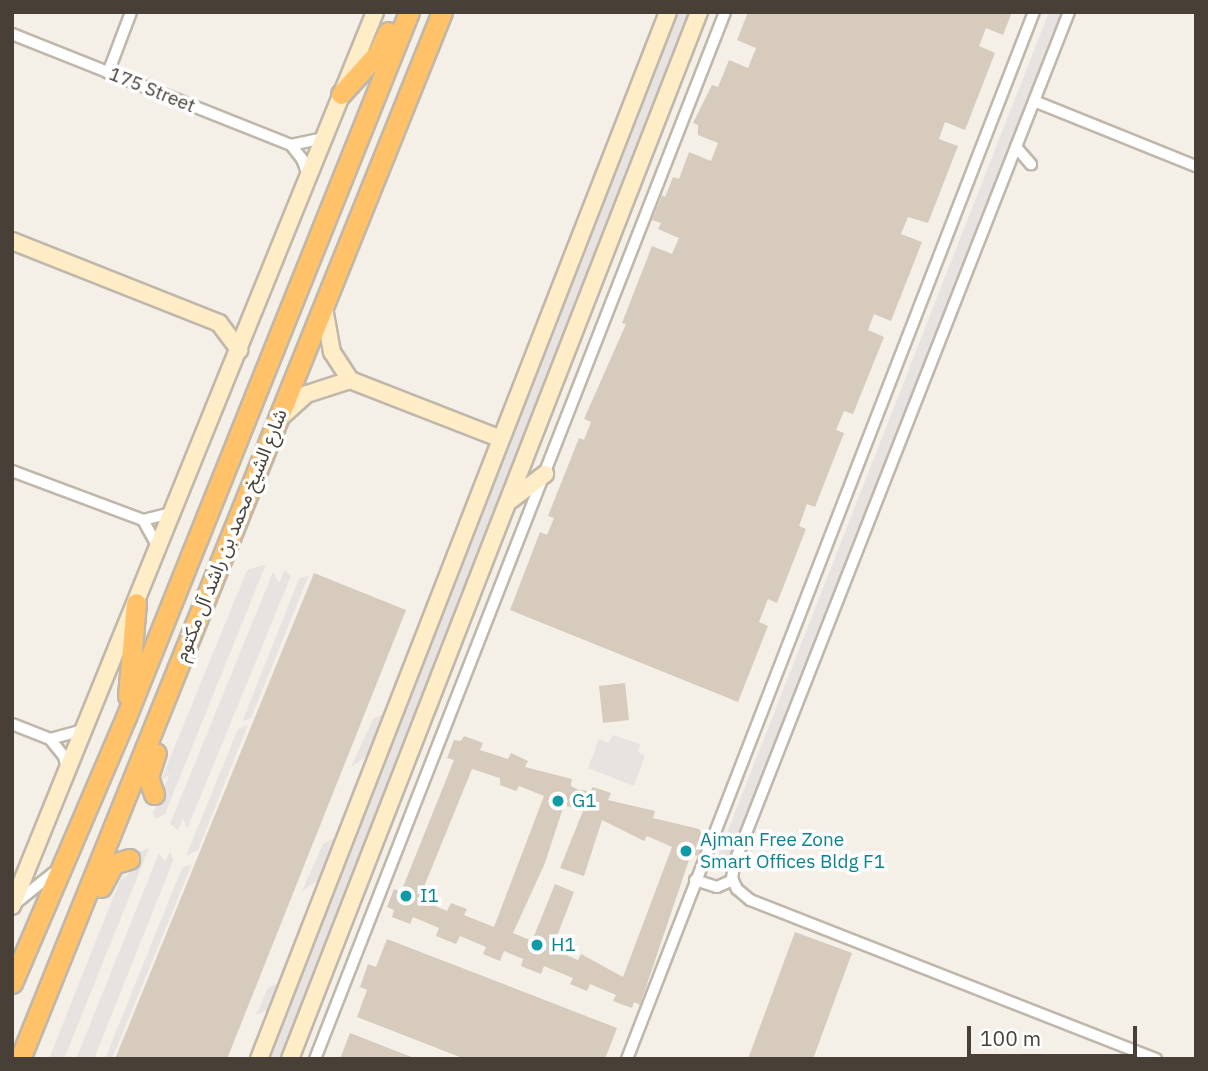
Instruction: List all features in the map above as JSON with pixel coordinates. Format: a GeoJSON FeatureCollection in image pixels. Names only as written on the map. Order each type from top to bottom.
{"type":"FeatureCollection","features":[{"type":"Feature","properties":{"kind":"highway"},"geometry":{"type":"LineString","coordinates":[[341,94],[378,53],[397,12]]}},
{"type":"Feature","properties":{"kind":"highway","name":"شارع الشيخ محمد بن راشد آل مكتوم"},"geometry":{"type":"LineString","coordinates":[[12,983],[59,865],[126,717],[409,12]]}},
{"type":"Feature","properties":{"kind":"highway","name":"شارع الشيخ محمد بن راشد آل مكتوم"},"geometry":{"type":"LineString","coordinates":[[23,1056],[442,12]]}},
{"type":"Feature","properties":{"kind":"highway"},"geometry":{"type":"LineString","coordinates":[[126,717],[136,603]]}},
{"type":"Feature","properties":{"kind":"highway"},"geometry":{"type":"LineString","coordinates":[[154,794],[148,777],[167,722],[165,700]]}},
{"type":"Feature","properties":{"kind":"highway"},"geometry":{"type":"LineString","coordinates":[[71,932],[88,918],[110,867],[129,859]]}},
{"type":"Feature","properties":{"kind":"street"},"geometry":{"type":"LineString","coordinates":[[108,72],[131,12]]}},
{"type":"Feature","properties":{"kind":"street"},"geometry":{"type":"LineString","coordinates":[[12,906],[375,12]]}},
{"type":"Feature","properties":{"kind":"street"},"geometry":{"type":"LineString","coordinates":[[259,1059],[499,438],[668,12]]}},
{"type":"Feature","properties":{"kind":"street"},"geometry":{"type":"LineString","coordinates":[[290,1059],[699,12]]}},
{"type":"Feature","properties":{"kind":"street"},"geometry":{"type":"LineString","coordinates":[[315,1059],[726,12]]}},
{"type":"Feature","properties":{"kind":"street"},"geometry":{"type":"LineString","coordinates":[[627,1059],[1034,12]]}},
{"type":"Feature","properties":{"kind":"street"},"geometry":{"type":"LineString","coordinates":[[1069,12],[735,861],[733,880],[750,900],[1156,1059]]}},
{"type":"Feature","properties":{"kind":"street","name":"175 Street"},"geometry":{"type":"LineString","coordinates":[[12,34],[291,145]]}},
{"type":"Feature","properties":{"kind":"street"},"geometry":{"type":"LineString","coordinates":[[1034,102],[1196,166]]}},
{"type":"Feature","properties":{"kind":"street"},"geometry":{"type":"LineString","coordinates":[[308,176],[302,159],[291,145],[323,138]]}},
{"type":"Feature","properties":{"kind":"street"},"geometry":{"type":"LineString","coordinates":[[1016,147],[1031,164]]}},
{"type":"Feature","properties":{"kind":"street"},"geometry":{"type":"LineString","coordinates":[[12,241],[219,323],[239,350]]}},
{"type":"Feature","properties":{"kind":"street"},"geometry":{"type":"LineString","coordinates":[[324,303],[326,337],[350,380]]}},
{"type":"Feature","properties":{"kind":"street"},"geometry":{"type":"LineString","coordinates":[[219,323],[251,316]]}},
{"type":"Feature","properties":{"kind":"street"},"geometry":{"type":"LineString","coordinates":[[536,344],[566,355]]}},
{"type":"Feature","properties":{"kind":"street"},"geometry":{"type":"LineString","coordinates":[[274,425],[307,394],[350,380],[499,438]]}},
{"type":"Feature","properties":{"kind":"street"},"geometry":{"type":"LineString","coordinates":[[12,471],[143,520],[171,513]]}},
{"type":"Feature","properties":{"kind":"street"},"geometry":{"type":"LineString","coordinates":[[509,502],[545,474]]}},
{"type":"Feature","properties":{"kind":"street"},"geometry":{"type":"LineString","coordinates":[[143,520],[158,547]]}},
{"type":"Feature","properties":{"kind":"street"},"geometry":{"type":"LineString","coordinates":[[417,650],[447,659]]}},
{"type":"Feature","properties":{"kind":"street"},"geometry":{"type":"LineString","coordinates":[[12,724],[50,739],[64,756],[67,771]]}},
{"type":"Feature","properties":{"kind":"street"},"geometry":{"type":"LineString","coordinates":[[50,739],[83,730]]}},
{"type":"Feature","properties":{"kind":"street"},"geometry":{"type":"LineString","coordinates":[[12,906],[59,865]]}},
{"type":"Feature","properties":{"kind":"street"},"geometry":{"type":"LineString","coordinates":[[695,880],[717,887],[733,880]]}},
{"type":"Feature","properties":{"kind":"shaded area"},"geometry":{"type":"Polygon","coordinates":[[[679,12],[691,12],[282,1059],[268,1059],[679,12]]]}},
{"type":"Feature","properties":{"kind":"shaded area"},"geometry":{"type":"Polygon","coordinates":[[[1049,12],[1070,12],[733,867],[720,869],[714,866],[1049,12]]]}},
{"type":"Feature","properties":{"kind":"shaded area"},"geometry":{"type":"Polygon","coordinates":[[[266,564],[165,814],[156,819],[153,813],[170,774],[161,780],[247,570],[266,564]]]}},
{"type":"Feature","properties":{"kind":"shaded area"},"geometry":{"type":"Polygon","coordinates":[[[285,570],[291,576],[187,829],[183,818],[178,830],[170,824],[273,572],[279,583],[285,570]]]}},
{"type":"Feature","properties":{"kind":"shaded area"},"geometry":{"type":"Polygon","coordinates":[[[309,575],[251,718],[242,722],[299,579],[309,575]]]}},
{"type":"Feature","properties":{"kind":"shaded area"},"geometry":{"type":"Polygon","coordinates":[[[389,711],[370,754],[351,767],[373,719],[389,711]]]}},
{"type":"Feature","properties":{"kind":"shaded area"},"geometry":{"type":"Polygon","coordinates":[[[248,725],[198,850],[186,856],[238,729],[248,725]]]}},
{"type":"Feature","properties":{"kind":"shaded area"},"geometry":{"type":"Polygon","coordinates":[[[613,735],[640,744],[638,752],[645,756],[634,786],[588,768],[599,739],[608,743],[613,735]]]}},
{"type":"Feature","properties":{"kind":"shaded area"},"geometry":{"type":"Polygon","coordinates":[[[339,836],[320,879],[302,891],[323,844],[339,836]]]}},
{"type":"Feature","properties":{"kind":"shaded area"},"geometry":{"type":"Polygon","coordinates":[[[149,848],[64,1059],[49,1059],[120,880],[127,876],[138,852],[149,848]]]}},
{"type":"Feature","properties":{"kind":"shaded area"},"geometry":{"type":"Polygon","coordinates":[[[170,851],[173,861],[94,1059],[76,1059],[159,853],[165,862],[170,851]]]}},
{"type":"Feature","properties":{"kind":"shaded area"},"geometry":{"type":"Polygon","coordinates":[[[192,864],[112,1059],[105,1059],[182,868],[192,864]]]}},
{"type":"Feature","properties":{"kind":"shaded area"},"geometry":{"type":"Polygon","coordinates":[[[283,981],[270,1009],[256,1015],[268,988],[283,981]]]}},
{"type":"Feature","properties":{"kind":"building"},"geometry":{"type":"Polygon","coordinates":[[[748,12],[1012,12],[1003,35],[986,28],[979,46],[995,53],[965,130],[945,122],[939,139],[958,146],[928,223],[908,217],[901,234],[922,242],[891,321],[874,314],[868,330],[884,337],[853,414],[844,411],[836,430],[844,433],[815,507],[807,504],[799,526],[806,529],[777,603],[768,599],[759,622],[768,626],[738,702],[510,610],[540,532],[547,535],[554,518],[548,516],[579,438],[584,440],[591,422],[584,419],[626,324],[622,323],[652,246],[672,254],[679,238],[658,229],[661,223],[652,220],[662,195],[665,197],[673,177],[679,179],[689,152],[711,161],[718,143],[698,135],[698,125],[693,123],[712,85],[718,87],[729,60],[748,68],[756,48],[737,40],[748,12]]]}},
{"type":"Feature","properties":{"kind":"building"},"geometry":{"type":"Polygon","coordinates":[[[314,573],[406,610],[227,1059],[115,1059],[314,573]]]}},
{"type":"Feature","properties":{"kind":"building"},"geometry":{"type":"Polygon","coordinates":[[[625,683],[629,720],[603,723],[599,686],[625,683]]]}},
{"type":"Feature","properties":{"kind":"building"},"geometry":{"type":"Polygon","coordinates":[[[464,736],[483,743],[480,750],[508,759],[511,753],[528,761],[525,767],[572,779],[571,786],[579,790],[590,791],[593,787],[611,793],[608,800],[655,811],[653,818],[699,829],[704,838],[698,856],[691,854],[640,1005],[634,1002],[632,1008],[613,1001],[616,995],[590,984],[587,991],[570,984],[573,978],[544,966],[541,974],[521,966],[523,959],[504,951],[500,961],[483,954],[486,947],[460,936],[456,944],[436,936],[439,928],[413,917],[410,924],[392,917],[394,910],[387,907],[394,889],[401,892],[454,760],[447,758],[454,740],[461,741],[464,736]],[[472,769],[419,899],[447,911],[451,903],[467,909],[464,915],[494,927],[544,796],[519,786],[516,791],[500,785],[500,778],[472,769]],[[564,805],[545,863],[513,933],[532,941],[555,884],[574,892],[552,949],[578,960],[581,954],[623,977],[672,847],[647,836],[644,841],[602,820],[584,876],[560,868],[583,811],[564,805]]]}},
{"type":"Feature","properties":{"kind":"building"},"geometry":{"type":"Polygon","coordinates":[[[795,932],[852,953],[813,1059],[748,1059],[795,932]]]}},
{"type":"Feature","properties":{"kind":"building"},"geometry":{"type":"Polygon","coordinates":[[[387,939],[617,1028],[605,1059],[465,1059],[357,1017],[367,990],[360,987],[368,964],[376,967],[387,939]]]}},
{"type":"Feature","properties":{"kind":"building"},"geometry":{"type":"Polygon","coordinates":[[[350,1033],[414,1058],[414,1059],[340,1059],[350,1033]]]}},
{"type":"Feature","properties":{"kind":"place","name":"G1"},"geometry":{"type":"Point","coordinates":[558,801]}},
{"type":"Feature","properties":{"kind":"place","name":"Ajman Free Zone Smart Offices Bldg F1"},"geometry":{"type":"Point","coordinates":[686,851]}},
{"type":"Feature","properties":{"kind":"place","name":"I1"},"geometry":{"type":"Point","coordinates":[406,896]}},
{"type":"Feature","properties":{"kind":"place","name":"H1"},"geometry":{"type":"Point","coordinates":[537,945]}}]}
